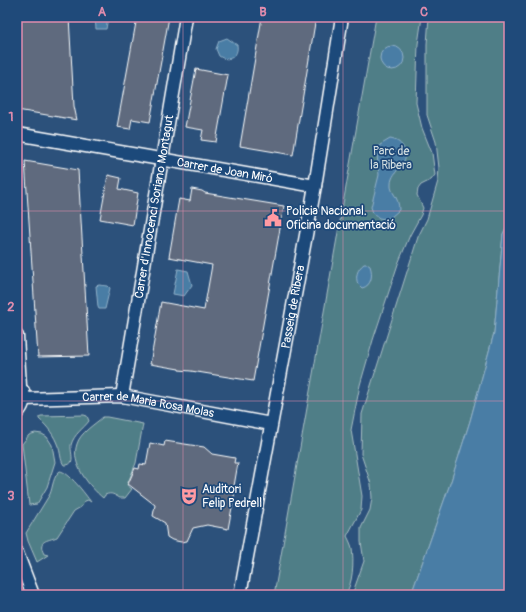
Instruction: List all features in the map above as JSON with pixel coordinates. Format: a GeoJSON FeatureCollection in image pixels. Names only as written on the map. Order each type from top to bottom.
{"type":"FeatureCollection","features":[{"type":"Feature","properties":{"kind":"street","name":"Carrer d'Innocenci Soriano Montagut"},"geometry":{"type":"LineString","coordinates":[[122,396],[186,17]]}},
{"type":"Feature","properties":{"kind":"street","name":"Passeig de Ribera"},"geometry":{"type":"LineString","coordinates":[[240,595],[315,186],[342,17]]}},
{"type":"Feature","properties":{"kind":"street","name":"Carrer de Joan Miró"},"geometry":{"type":"LineString","coordinates":[[17,134],[315,186]]}},
{"type":"Feature","properties":{"kind":"street"},"geometry":{"type":"LineString","coordinates":[[17,336],[19,384],[24,392],[23,405],[17,413]]}},
{"type":"Feature","properties":{"kind":"street","name":"Carrer de Maria Rosa Molas"},"geometry":{"type":"LineString","coordinates":[[24,398],[122,396],[271,424]]}},
{"type":"Feature","properties":{"kind":"street"},"geometry":{"type":"LineString","coordinates":[[17,553],[33,595]]}},
{"type":"Feature","properties":{"kind":"green space","name":"Parc de la Ribera"},"geometry":{"type":"Polygon","coordinates":[[[376,17],[422,17],[418,44],[416,103],[422,128],[432,153],[435,175],[431,180],[421,185],[418,189],[417,195],[423,208],[421,215],[410,235],[398,264],[360,385],[351,430],[362,496],[361,510],[347,536],[352,548],[353,560],[350,585],[345,595],[274,595],[376,17]]]}},
{"type":"Feature","properties":{"kind":"green space"},"geometry":{"type":"Polygon","coordinates":[[[429,17],[509,17],[509,222],[503,234],[494,333],[470,421],[451,481],[411,595],[352,595],[364,561],[361,542],[361,528],[370,510],[372,498],[371,484],[361,454],[362,414],[418,237],[427,219],[438,181],[439,168],[436,142],[427,115],[427,44],[429,17]]]}},
{"type":"Feature","properties":{"kind":"green space"},"geometry":{"type":"Polygon","coordinates":[[[87,416],[89,421],[72,441],[72,461],[68,465],[64,465],[55,438],[39,419],[39,417],[87,416]]]}},
{"type":"Feature","properties":{"kind":"green space"},"geometry":{"type":"Polygon","coordinates":[[[103,417],[143,424],[136,463],[127,485],[132,489],[125,498],[120,498],[113,494],[109,494],[105,495],[103,498],[87,481],[78,467],[76,452],[77,444],[81,436],[103,417]]]}},
{"type":"Feature","properties":{"kind":"green space"},"geometry":{"type":"Polygon","coordinates":[[[35,433],[42,434],[47,437],[52,445],[55,462],[47,487],[37,504],[29,505],[22,444],[29,435],[35,433]]]}},
{"type":"Feature","properties":{"kind":"green space"},"geometry":{"type":"Polygon","coordinates":[[[60,471],[64,472],[72,479],[91,502],[88,500],[85,501],[81,507],[74,511],[57,537],[47,540],[42,544],[44,554],[48,555],[37,562],[26,533],[50,494],[55,479],[60,471]]]}},
{"type":"Feature","properties":{"kind":"water"},"geometry":{"type":"Polygon","coordinates":[[[95,17],[108,17],[106,29],[96,29],[95,17]]]}},
{"type":"Feature","properties":{"kind":"water"},"geometry":{"type":"Polygon","coordinates":[[[227,38],[237,45],[237,49],[235,55],[226,59],[219,56],[216,49],[219,41],[227,38]]]}},
{"type":"Feature","properties":{"kind":"water"},"geometry":{"type":"Polygon","coordinates":[[[392,46],[400,50],[404,58],[400,66],[392,70],[384,66],[380,58],[384,50],[392,46]]]}},
{"type":"Feature","properties":{"kind":"water"},"geometry":{"type":"Polygon","coordinates":[[[390,139],[402,145],[405,152],[405,157],[404,162],[394,174],[391,184],[392,190],[398,201],[399,210],[390,218],[385,219],[379,218],[373,213],[371,207],[379,175],[377,154],[380,145],[390,139]]]}},
{"type":"Feature","properties":{"kind":"water"},"geometry":{"type":"Polygon","coordinates":[[[509,222],[509,595],[411,595],[451,481],[470,421],[494,333],[503,234],[509,222]]]}},
{"type":"Feature","properties":{"kind":"water"},"geometry":{"type":"Polygon","coordinates":[[[364,264],[370,266],[371,279],[368,285],[362,288],[358,284],[357,276],[358,271],[364,264]]]}},
{"type":"Feature","properties":{"kind":"water"},"geometry":{"type":"Polygon","coordinates":[[[178,269],[188,271],[192,285],[184,296],[173,294],[178,269]]]}},
{"type":"Feature","properties":{"kind":"water"},"geometry":{"type":"Polygon","coordinates":[[[96,286],[108,286],[110,288],[105,309],[99,309],[98,307],[96,286]]]}},
{"type":"Feature","properties":{"kind":"building"},"geometry":{"type":"Polygon","coordinates":[[[17,17],[69,17],[74,106],[77,120],[17,110],[17,17]]]}},
{"type":"Feature","properties":{"kind":"building"},"geometry":{"type":"Polygon","coordinates":[[[137,17],[169,17],[150,122],[132,119],[130,129],[117,127],[137,17]]]}},
{"type":"Feature","properties":{"kind":"building"},"geometry":{"type":"Polygon","coordinates":[[[262,17],[316,17],[293,155],[240,146],[262,17]]]}},
{"type":"Feature","properties":{"kind":"building"},"geometry":{"type":"Polygon","coordinates":[[[196,69],[228,75],[216,142],[201,140],[203,130],[185,127],[196,69]]]}},
{"type":"Feature","properties":{"kind":"building"},"geometry":{"type":"Polygon","coordinates":[[[25,161],[78,170],[89,356],[38,357],[25,161]]]}},
{"type":"Feature","properties":{"kind":"building"},"geometry":{"type":"Polygon","coordinates":[[[108,175],[121,178],[119,189],[138,193],[133,225],[100,219],[108,175]]]}},
{"type":"Feature","properties":{"kind":"building"},"geometry":{"type":"Polygon","coordinates":[[[192,189],[205,193],[284,206],[253,381],[150,364],[161,302],[204,310],[212,265],[169,257],[179,199],[190,201],[192,189]]]}},
{"type":"Feature","properties":{"kind":"building","name":"Auditori Felip Pedrell"},"geometry":{"type":"Polygon","coordinates":[[[165,441],[204,447],[212,454],[235,458],[234,463],[238,463],[234,486],[236,486],[228,529],[207,525],[193,528],[187,541],[181,542],[172,540],[167,537],[165,523],[153,516],[155,505],[128,484],[135,468],[139,469],[140,464],[146,465],[150,443],[164,446],[165,441]]]}},
{"type":"Feature","properties":{"kind":"place","name":"Policia Nacional. Oficina documentació"},"geometry":{"type":"Point","coordinates":[273,218]}},
{"type":"Feature","properties":{"kind":"place","name":"Auditori Felip Pedrell"},"geometry":{"type":"Point","coordinates":[189,496]}}]}
